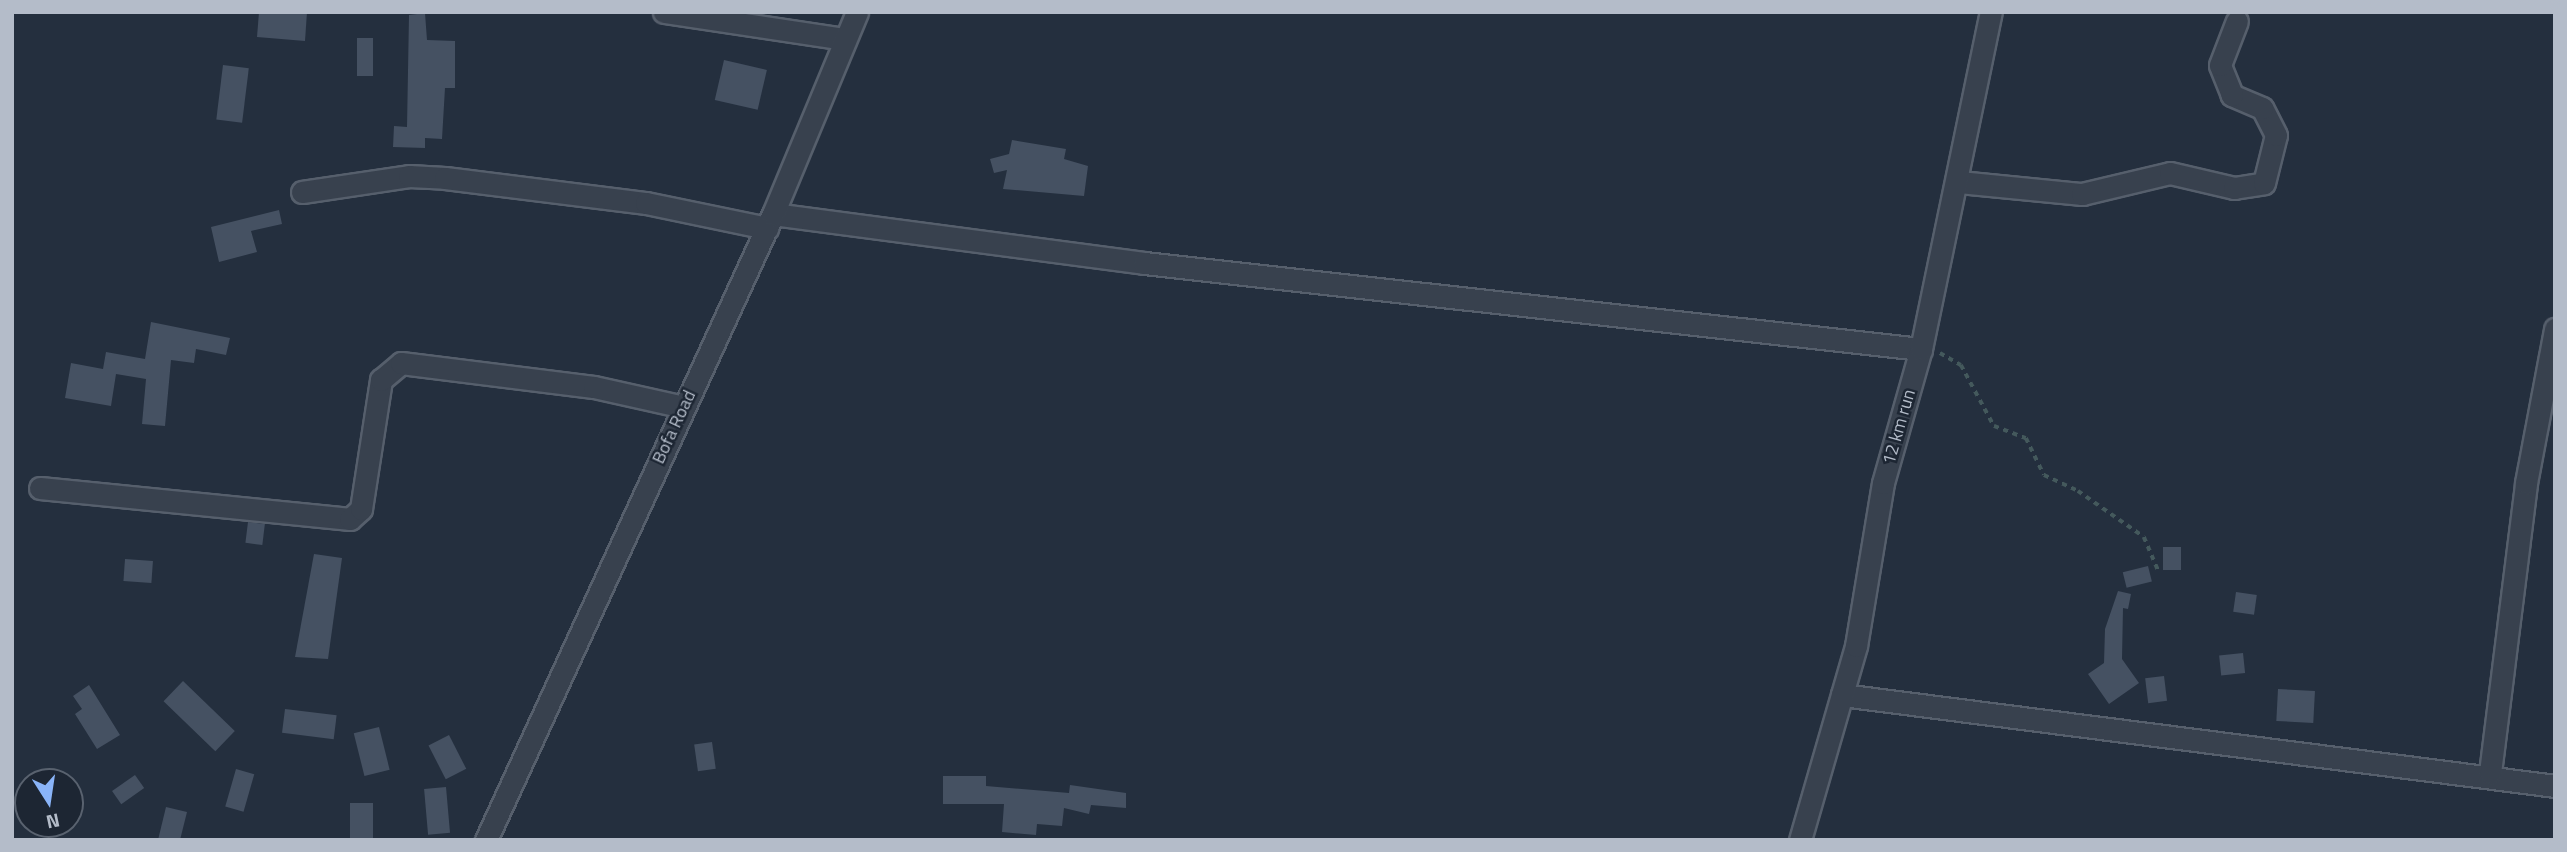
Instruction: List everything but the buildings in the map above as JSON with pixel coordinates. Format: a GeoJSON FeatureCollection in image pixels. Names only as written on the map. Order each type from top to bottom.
{"type":"FeatureCollection","features":[{"type":"Feature","properties":{"kind":"street"},"geometry":{"type":"LineString","coordinates":[[664,12],[845,38]]}},
{"type":"Feature","properties":{"kind":"street","name":"Bofa Road"},"geometry":{"type":"LineString","coordinates":[[486,840],[770,221],[857,12]]}},
{"type":"Feature","properties":{"kind":"street","name":"12 km run"},"geometry":{"type":"LineString","coordinates":[[1800,840],[1842,695],[1883,483],[1922,346],[1959,182],[1991,12]]}},
{"type":"Feature","properties":{"kind":"street"},"geometry":{"type":"LineString","coordinates":[[1959,182],[2082,194],[2170,173],[2234,188],[2264,183],[2276,135],[2262,108],[2232,95],[2220,65],[2237,21]]}},
{"type":"Feature","properties":{"kind":"street"},"geometry":{"type":"LineString","coordinates":[[302,192],[409,176],[445,178],[770,221],[1922,346]]}},
{"type":"Feature","properties":{"kind":"street"},"geometry":{"type":"LineString","coordinates":[[2490,773],[2526,483],[2555,329]]}},
{"type":"Feature","properties":{"kind":"street"},"geometry":{"type":"LineString","coordinates":[[40,488],[350,519],[360,509],[381,380],[401,363],[594,387],[684,407]]}},
{"type":"Feature","properties":{"kind":"street"},"geometry":{"type":"LineString","coordinates":[[1842,695],[2490,773],[2555,786]]}},
{"type":"Feature","properties":{"kind":"path"},"geometry":{"type":"LineString","coordinates":[[1922,346],[1961,365],[1994,426],[2026,438],[2044,475],[2144,537],[2159,573]]}}]}
